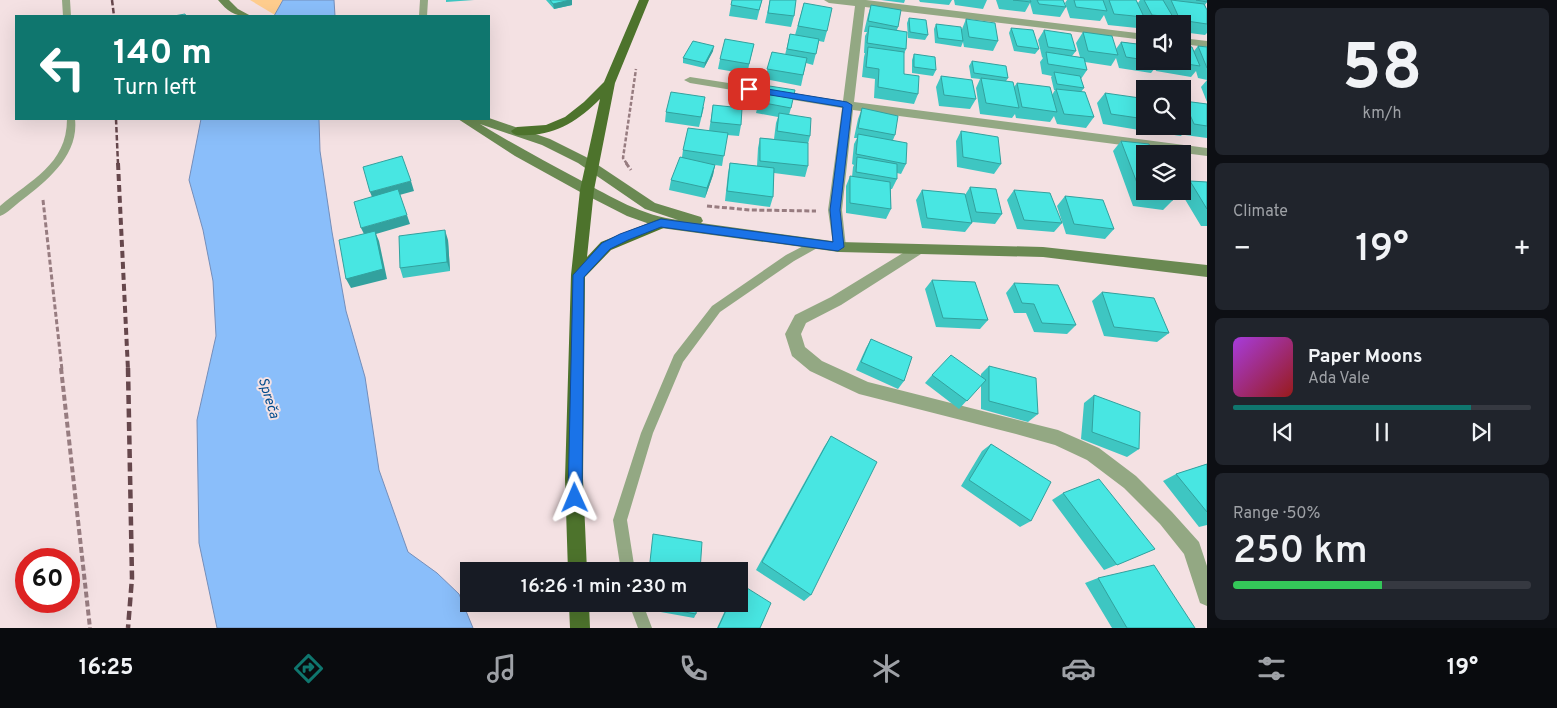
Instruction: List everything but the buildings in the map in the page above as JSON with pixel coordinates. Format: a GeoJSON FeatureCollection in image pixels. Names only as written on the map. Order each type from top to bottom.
{"type":"FeatureCollection","features":[{"type":"Feature","properties":{"kind":"main road"},"geometry":{"type":"LineString","coordinates":[[223,0],[234,10],[244,15]]}},
{"type":"Feature","properties":{"kind":"main road"},"geometry":{"type":"LineString","coordinates":[[578,562],[574,479],[578,275],[587,190],[609,83],[644,0]]}},
{"type":"Feature","properties":{"kind":"main road"},"geometry":{"type":"LineString","coordinates":[[517,131],[534,132],[570,120],[583,112],[609,83]]}},
{"type":"Feature","properties":{"kind":"main road"},"geometry":{"type":"LineString","coordinates":[[466,120],[519,153],[587,190],[632,213],[661,223],[737,235],[838,247],[1043,252],[1207,271]]}},
{"type":"Feature","properties":{"kind":"main road"},"geometry":{"type":"LineString","coordinates":[[483,120],[546,142],[591,167],[650,206],[737,235]]}},
{"type":"Feature","properties":{"kind":"main road"},"geometry":{"type":"LineString","coordinates":[[578,275],[606,246],[661,223]]}},
{"type":"Feature","properties":{"kind":"main road"},"geometry":{"type":"LineString","coordinates":[[579,612],[580,628]]}},
{"type":"Feature","properties":{"kind":"street"},"geometry":{"type":"LineString","coordinates":[[829,0],[861,2],[1136,36]]}},
{"type":"Feature","properties":{"kind":"street"},"geometry":{"type":"LineString","coordinates":[[838,247],[835,210],[861,2]]}},
{"type":"Feature","properties":{"kind":"street"},"geometry":{"type":"LineString","coordinates":[[1191,42],[1207,44]]}},
{"type":"Feature","properties":{"kind":"street"},"geometry":{"type":"LineString","coordinates":[[690,80],[847,105],[1207,152]]}},
{"type":"Feature","properties":{"kind":"street"},"geometry":{"type":"LineString","coordinates":[[916,250],[836,301],[800,319],[793,334],[798,351],[816,366],[865,389],[1016,426],[1058,438],[1093,454],[1130,482],[1166,518],[1192,549],[1207,596]]}},
{"type":"Feature","properties":{"kind":"lane"},"geometry":{"type":"LineString","coordinates":[[66,0],[67,15]]}},
{"type":"Feature","properties":{"kind":"lane"},"geometry":{"type":"LineString","coordinates":[[423,15],[424,0]]}},
{"type":"Feature","properties":{"kind":"lane"},"geometry":{"type":"LineString","coordinates":[[0,212],[41,182],[62,158],[72,126],[72,120]]}},
{"type":"Feature","properties":{"kind":"lane"},"geometry":{"type":"LineString","coordinates":[[627,562],[620,520],[647,433],[678,359],[716,309],[790,258],[815,244]]}},
{"type":"Feature","properties":{"kind":"lane"},"geometry":{"type":"LineString","coordinates":[[639,612],[645,628]]}},
{"type":"Feature","properties":{"kind":"path"},"geometry":{"type":"LineString","coordinates":[[636,174],[623,158],[637,67]]}},
{"type":"Feature","properties":{"kind":"path"},"geometry":{"type":"LineString","coordinates":[[41,182],[90,628]]}},
{"type":"Feature","properties":{"kind":"path"},"geometry":{"type":"LineString","coordinates":[[706,205],[750,210],[825,212]]}},
{"type":"Feature","properties":{"kind":"shaded area"},"geometry":{"type":"Polygon","coordinates":[[[250,0],[283,0],[275,15],[250,0]]]}},
{"type":"Feature","properties":{"kind":"water"},"geometry":{"type":"Polygon","coordinates":[[[283,0],[334,0],[335,15],[275,15],[283,0]]]}},
{"type":"Feature","properties":{"kind":"water","name":"Spreča"},"geometry":{"type":"Polygon","coordinates":[[[201,120],[319,120],[320,151],[332,232],[346,311],[365,377],[379,470],[408,552],[437,573],[459,594],[460,612],[466,612],[473,628],[217,628],[199,543],[197,420],[216,336],[213,281],[203,230],[189,180],[201,120]]]}},
{"type":"Feature","properties":{"kind":"railway"},"geometry":{"type":"LineString","coordinates":[[112,0],[114,15]]}},
{"type":"Feature","properties":{"kind":"railway"},"geometry":{"type":"LineString","coordinates":[[116,120],[118,164]]}},
{"type":"Feature","properties":{"kind":"railway"},"geometry":{"type":"LineString","coordinates":[[118,163],[128,370]]}},
{"type":"Feature","properties":{"kind":"railway"},"geometry":{"type":"LineString","coordinates":[[128,368],[132,578],[128,628]]}},
{"type":"Feature","properties":{"kind":"route"},"geometry":{"type":"LineString","coordinates":[[575,498],[578,275],[594,261],[606,246],[661,223],[737,235],[838,247],[835,210],[847,105],[749,89]]}}]}
